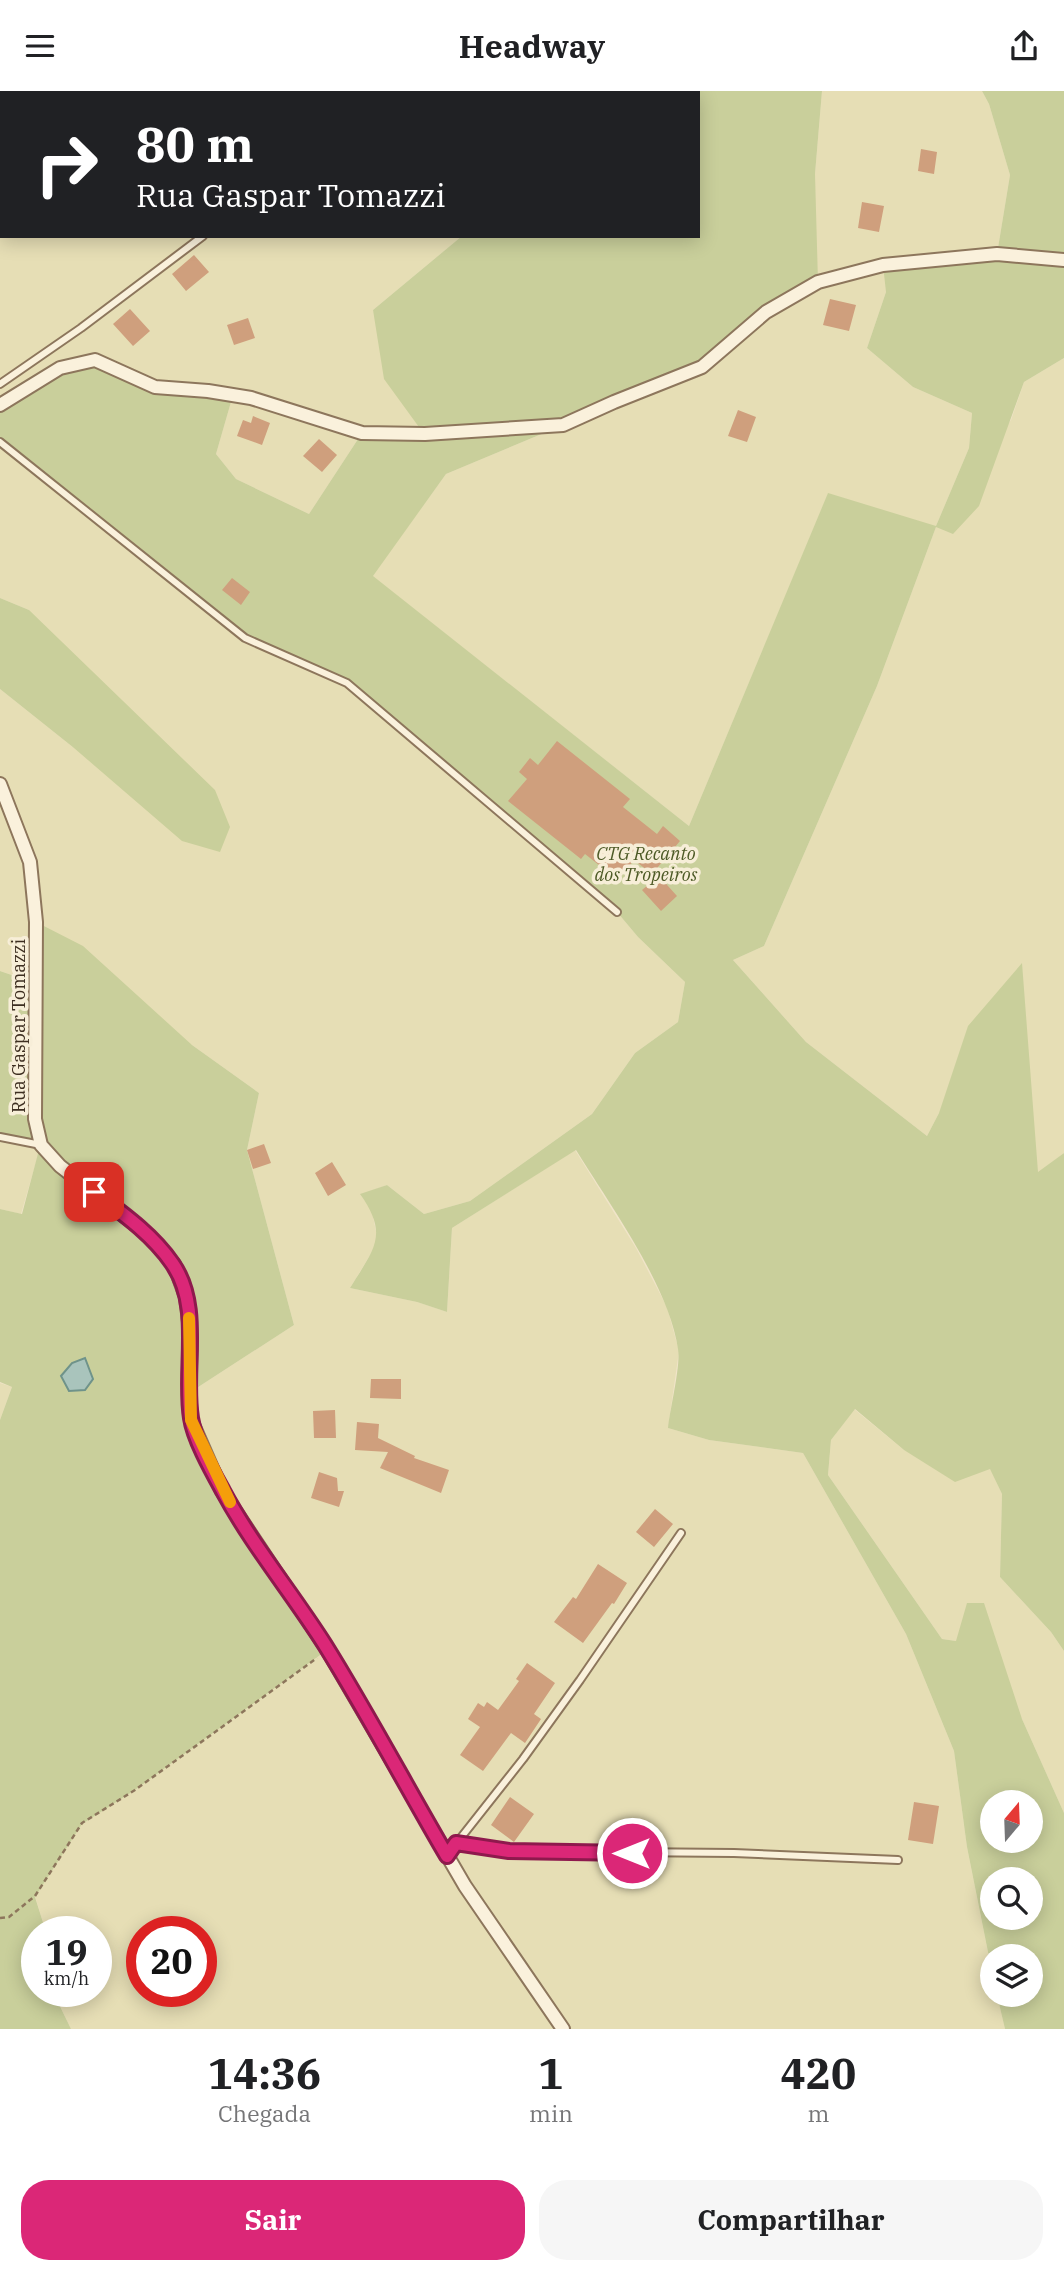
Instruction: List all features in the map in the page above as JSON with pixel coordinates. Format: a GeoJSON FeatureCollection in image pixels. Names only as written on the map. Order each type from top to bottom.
{"type":"FeatureCollection","features":[{"type":"Feature","properties":{"kind":"street"},"geometry":{"type":"LineString","coordinates":[[0,405],[60,368],[95,360],[155,387],[251,398],[362,433],[425,435],[563,425],[702,367],[766,312],[818,282],[883,265],[998,254],[1064,260]]}},
{"type":"Feature","properties":{"kind":"street","name":"Rua Gaspar Tomazzi"},"geometry":{"type":"LineString","coordinates":[[0,784],[30,862],[36,922],[35,1119],[41,1145]]}},
{"type":"Feature","properties":{"kind":"street"},"geometry":{"type":"LineString","coordinates":[[41,1145],[60,1166],[146,1233],[174,1264],[186,1297],[191,1338],[191,1420],[222,1490],[327,1650],[465,1887],[563,2029]]}},
{"type":"Feature","properties":{"kind":"lane"},"geometry":{"type":"LineString","coordinates":[[0,384],[81,328],[200,238]]}},
{"type":"Feature","properties":{"kind":"lane"},"geometry":{"type":"LineString","coordinates":[[0,442],[245,638],[347,683],[617,912]]}},
{"type":"Feature","properties":{"kind":"lane"},"geometry":{"type":"LineString","coordinates":[[0,1137],[41,1145]]}},
{"type":"Feature","properties":{"kind":"lane"},"geometry":{"type":"LineString","coordinates":[[447,1856],[573,1690],[681,1533]]}},
{"type":"Feature","properties":{"kind":"lane"},"geometry":{"type":"LineString","coordinates":[[456,1843],[509,1851],[734,1853],[898,1860]]}},
{"type":"Feature","properties":{"kind":"path"},"geometry":{"type":"LineString","coordinates":[[0,1918],[9,1917],[35,1896],[82,1823],[135,1790],[327,1650]]}},
{"type":"Feature","properties":{"kind":"shaded area"},"geometry":{"type":"Polygon","coordinates":[[[822,91],[982,91],[989,104],[1010,175],[997,254],[886,292],[867,348],[913,387],[972,413],[969,448],[936,526],[1011,420],[1024,382],[1064,358],[1064,1153],[1038,1173],[939,1113],[927,1136],[806,1042],[733,960],[764,946],[877,686],[936,527],[828,494],[689,826],[372,576],[446,474],[563,425],[815,174],[822,91]]]}},
{"type":"Feature","properties":{"kind":"shaded area"},"geometry":{"type":"Polygon","coordinates":[[[0,238],[460,238],[373,310],[425,434],[362,433],[309,514],[236,479],[216,454],[233,395],[0,405],[0,238]]]}},
{"type":"Feature","properties":{"kind":"shaded area"},"geometry":{"type":"Polygon","coordinates":[[[0,442],[347,683],[617,912],[638,937],[685,982],[678,1022],[635,1053],[592,1114],[470,1201],[424,1214],[387,1185],[361,1195],[372,1211],[378,1242],[350,1288],[417,1302],[447,1312],[452,1228],[575,1150],[636,1248],[667,1307],[679,1351],[668,1428],[709,1440],[803,1453],[906,1634],[954,1751],[967,1847],[980,1912],[980,1930],[984,1930],[986,1944],[980,1944],[980,2007],[1000,2007],[1005,2029],[71,2029],[60,2007],[112,2007],[112,1916],[41,1916],[35,1896],[82,1823],[135,1790],[327,1650],[249,1533],[199,1440],[189,1393],[294,1325],[247,1150],[259,1093],[192,1045],[0,971],[0,689],[74,748],[29,610],[0,598],[0,442]]]}},
{"type":"Feature","properties":{"kind":"shaded area"},"geometry":{"type":"Polygon","coordinates":[[[0,1137],[41,1145],[21,1214],[0,1209],[0,1137]]]}},
{"type":"Feature","properties":{"kind":"shaded area"},"geometry":{"type":"Polygon","coordinates":[[[0,1383],[12,1387],[0,1420],[0,1383]]]}},
{"type":"Feature","properties":{"kind":"shaded area"},"geometry":{"type":"Polygon","coordinates":[[[854,1409],[904,1450],[990,1468],[1002,1494],[1000,1577],[1051,1632],[1064,1651],[1064,1813],[1022,1719],[956,1641],[942,1639],[828,1475],[831,1440],[854,1409]]]}},
{"type":"Feature","properties":{"kind":"green space"},"geometry":{"type":"Polygon","coordinates":[[[700,91],[822,91],[815,174],[818,282],[766,312],[702,367],[446,474],[373,576],[689,826],[828,493],[936,526],[969,448],[972,413],[913,387],[867,348],[886,292],[883,265],[997,254],[1010,175],[989,104],[982,91],[1064,91],[1064,358],[1024,382],[979,506],[953,534],[936,527],[877,686],[764,946],[733,960],[806,1042],[927,1136],[939,1113],[968,1026],[1022,963],[1038,1172],[1064,1153],[1064,1651],[1051,1632],[1000,1577],[1002,1494],[990,1469],[955,1482],[904,1450],[855,1409],[831,1440],[828,1475],[942,1639],[956,1641],[967,1603],[984,1603],[1022,1719],[1064,1813],[1064,2029],[1005,2029],[1000,2007],[1043,2007],[1043,1944],[986,1944],[984,1930],[1043,1930],[1043,1867],[980,1867],[980,1912],[967,1847],[954,1751],[906,1634],[803,1453],[709,1440],[668,1428],[679,1356],[672,1325],[651,1273],[576,1150],[452,1228],[447,1312],[417,1302],[350,1288],[375,1243],[374,1221],[360,1194],[387,1185],[424,1214],[470,1201],[592,1114],[635,1053],[678,1022],[685,982],[638,937],[617,912],[347,683],[245,638],[0,442],[0,405],[60,368],[95,360],[155,387],[233,395],[216,454],[236,479],[309,514],[362,433],[424,434],[384,379],[373,310],[460,238],[700,238],[700,91]]]}},
{"type":"Feature","properties":{"kind":"green space"},"geometry":{"type":"Polygon","coordinates":[[[0,598],[29,610],[215,790],[230,827],[220,852],[182,841],[74,748],[0,689],[0,598]]]}},
{"type":"Feature","properties":{"kind":"green space"},"geometry":{"type":"Polygon","coordinates":[[[36,922],[83,946],[192,1045],[259,1093],[247,1150],[294,1325],[189,1393],[191,1420],[222,1491],[327,1650],[135,1790],[82,1824],[35,1897],[41,1916],[21,1916],[21,2007],[60,2007],[71,2029],[0,2029],[0,1420],[12,1387],[0,1382],[0,1209],[22,1214],[40,1146],[0,1137],[0,971],[35,983],[36,922]]]}},
{"type":"Feature","properties":{"kind":"water"},"geometry":{"type":"Polygon","coordinates":[[[85,1358],[93,1379],[85,1390],[69,1391],[61,1376],[72,1363],[85,1358]]]}},
{"type":"Feature","properties":{"kind":"building"},"geometry":{"type":"Polygon","coordinates":[[[921,149],[937,152],[934,174],[918,171],[921,149]]]}},
{"type":"Feature","properties":{"kind":"building"},"geometry":{"type":"Polygon","coordinates":[[[862,202],[884,206],[879,232],[858,228],[862,202]]]}},
{"type":"Feature","properties":{"kind":"building"},"geometry":{"type":"Polygon","coordinates":[[[194,255],[209,272],[186,291],[172,274],[194,255]]]}},
{"type":"Feature","properties":{"kind":"building"},"geometry":{"type":"Polygon","coordinates":[[[830,299],[856,305],[849,331],[823,325],[830,299]]]}},
{"type":"Feature","properties":{"kind":"building"},"geometry":{"type":"Polygon","coordinates":[[[130,309],[150,331],[133,346],[113,324],[130,309]]]}},
{"type":"Feature","properties":{"kind":"building"},"geometry":{"type":"Polygon","coordinates":[[[248,318],[255,338],[234,345],[227,325],[248,318]]]}},
{"type":"Feature","properties":{"kind":"building"},"geometry":{"type":"Polygon","coordinates":[[[738,410],[756,417],[747,442],[728,436],[738,410]]]}},
{"type":"Feature","properties":{"kind":"building"},"geometry":{"type":"Polygon","coordinates":[[[253,416],[270,423],[262,445],[237,436],[243,420],[251,423],[253,416]]]}},
{"type":"Feature","properties":{"kind":"building"},"geometry":{"type":"Polygon","coordinates":[[[319,439],[337,455],[322,472],[303,456],[319,439]]]}},
{"type":"Feature","properties":{"kind":"building"},"geometry":{"type":"Polygon","coordinates":[[[232,578],[250,592],[241,605],[222,590],[232,578]]]}},
{"type":"Feature","properties":{"kind":"building","name":"CTG Recanto dos Tropeiros"},"geometry":{"type":"Polygon","coordinates":[[[557,741],[630,799],[623,807],[657,834],[663,826],[680,841],[652,874],[634,860],[618,880],[585,854],[581,859],[508,801],[527,779],[519,772],[530,758],[538,765],[557,741]]]}},
{"type":"Feature","properties":{"kind":"building"},"geometry":{"type":"Polygon","coordinates":[[[659,876],[677,896],[661,911],[642,890],[659,876]]]}},
{"type":"Feature","properties":{"kind":"building"},"geometry":{"type":"Polygon","coordinates":[[[264,1144],[271,1163],[253,1169],[247,1150],[264,1144]]]}},
{"type":"Feature","properties":{"kind":"building"},"geometry":{"type":"Polygon","coordinates":[[[332,1162],[346,1185],[328,1196],[315,1173],[332,1162]]]}},
{"type":"Feature","properties":{"kind":"building"},"geometry":{"type":"Polygon","coordinates":[[[371,1379],[401,1379],[401,1399],[370,1398],[371,1379]]]}},
{"type":"Feature","properties":{"kind":"building"},"geometry":{"type":"Polygon","coordinates":[[[335,1410],[336,1438],[314,1438],[313,1411],[335,1410]]]}},
{"type":"Feature","properties":{"kind":"building"},"geometry":{"type":"Polygon","coordinates":[[[357,1422],[379,1424],[378,1438],[415,1456],[414,1458],[449,1470],[441,1493],[380,1468],[388,1452],[355,1450],[357,1422]]]}},
{"type":"Feature","properties":{"kind":"building"},"geometry":{"type":"Polygon","coordinates":[[[319,1472],[337,1478],[338,1491],[344,1491],[339,1507],[311,1498],[319,1472]]]}},
{"type":"Feature","properties":{"kind":"building"},"geometry":{"type":"Polygon","coordinates":[[[655,1509],[673,1524],[654,1547],[636,1532],[655,1509]]]}},
{"type":"Feature","properties":{"kind":"building"},"geometry":{"type":"Polygon","coordinates":[[[598,1564],[627,1583],[583,1643],[554,1622],[573,1597],[576,1599],[598,1564]]]}},
{"type":"Feature","properties":{"kind":"building"},"geometry":{"type":"Polygon","coordinates":[[[527,1663],[555,1683],[534,1714],[541,1719],[525,1743],[511,1733],[483,1771],[460,1755],[480,1727],[468,1719],[478,1703],[484,1707],[487,1702],[498,1710],[519,1681],[516,1679],[527,1663]]]}},
{"type":"Feature","properties":{"kind":"building"},"geometry":{"type":"Polygon","coordinates":[[[510,1797],[534,1814],[514,1842],[491,1825],[510,1797]]]}},
{"type":"Feature","properties":{"kind":"building"},"geometry":{"type":"Polygon","coordinates":[[[914,1802],[939,1806],[933,1844],[908,1840],[914,1802]]]}},
{"type":"Feature","properties":{"kind":"slow traffic"},"geometry":{"type":"LineString","coordinates":[[189,1318],[191,1420],[230,1502]]}},
{"type":"Feature","properties":{"kind":"route"},"geometry":{"type":"LineString","coordinates":[[94,1192],[146,1233],[174,1264],[186,1297],[191,1338],[191,1420],[222,1490],[325,1646],[447,1856],[456,1843],[509,1851],[632,1853]]}}]}
